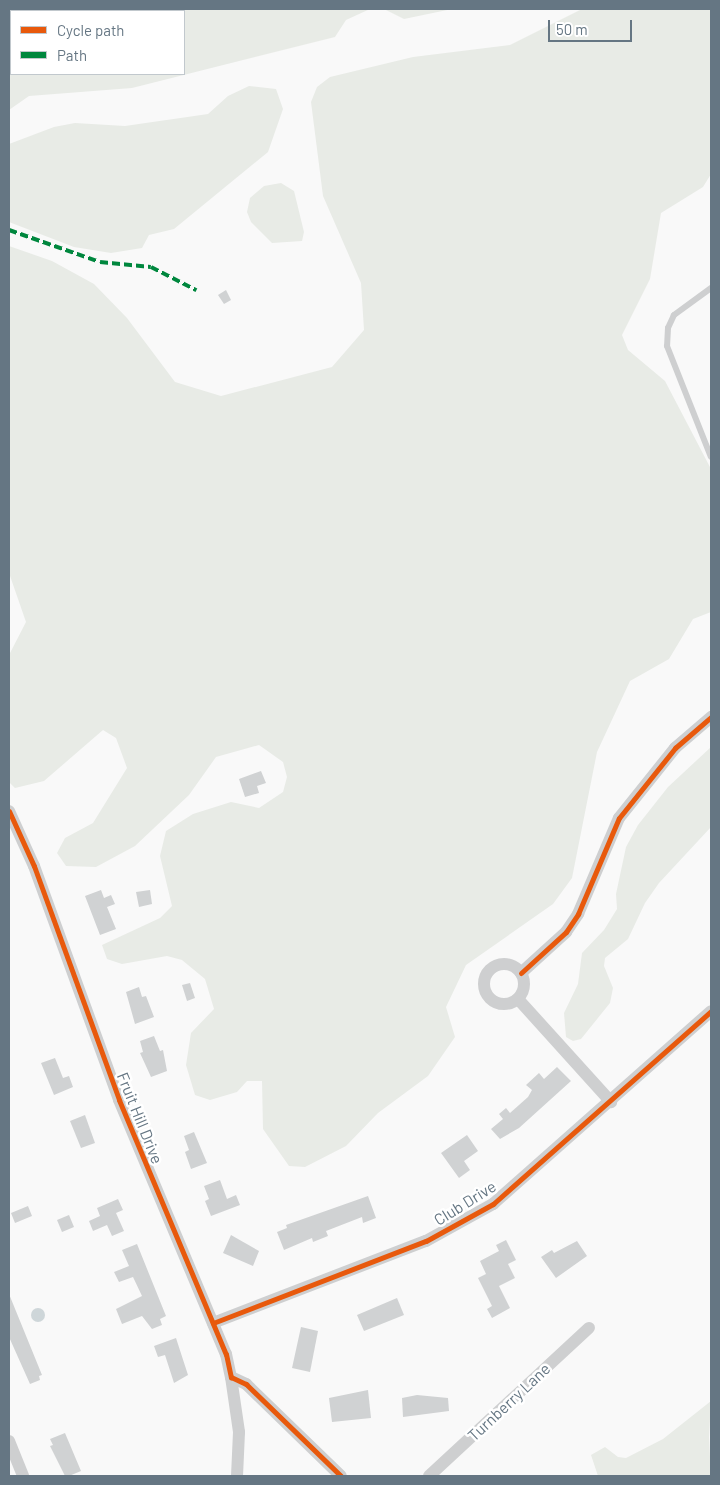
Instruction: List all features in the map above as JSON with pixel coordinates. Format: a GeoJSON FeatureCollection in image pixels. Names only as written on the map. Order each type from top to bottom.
{"type":"FeatureCollection","features":[{"type":"Feature","properties":{"kind":"street"},"geometry":{"type":"LineString","coordinates":[[521,973],[566,932],[578,914],[619,818],[675,748],[711,717]]}},
{"type":"Feature","properties":{"kind":"street","name":"Fruit Hill Drive"},"geometry":{"type":"LineString","coordinates":[[9,811],[34,866],[119,1100],[226,1354],[231,1377]]}},
{"type":"Feature","properties":{"kind":"street"},"geometry":{"type":"LineString","coordinates":[[503,964],[521,973],[525,986],[518,999],[505,1004],[491,1000],[484,981],[490,970],[503,964]]}},
{"type":"Feature","properties":{"kind":"street"},"geometry":{"type":"LineString","coordinates":[[518,999],[611,1102]]}},
{"type":"Feature","properties":{"kind":"street","name":"Club Drive"},"geometry":{"type":"LineString","coordinates":[[213,1323],[444,1232],[493,1204],[711,1012]]}},
{"type":"Feature","properties":{"kind":"street","name":"Turnberry Lane"},"geometry":{"type":"LineString","coordinates":[[429,1476],[589,1328]]}},
{"type":"Feature","properties":{"kind":"street"},"geometry":{"type":"LineString","coordinates":[[231,1377],[239,1432],[237,1476]]}},
{"type":"Feature","properties":{"kind":"street"},"geometry":{"type":"LineString","coordinates":[[231,1377],[246,1384],[341,1476]]}},
{"type":"Feature","properties":{"kind":"street"},"geometry":{"type":"LineString","coordinates":[[9,1440],[23,1476]]}},
{"type":"Feature","properties":{"kind":"lane"},"geometry":{"type":"LineString","coordinates":[[711,288],[674,315],[668,328],[666,346],[711,457]]}},
{"type":"Feature","properties":{"kind":"shaded area"},"geometry":{"type":"Polygon","coordinates":[[[9,9],[370,9],[346,20],[335,37],[185,75],[185,10],[10,10],[10,75],[184,75],[132,88],[29,96],[9,110],[9,9]]]}},
{"type":"Feature","properties":{"kind":"shaded area"},"geometry":{"type":"Polygon","coordinates":[[[384,9],[452,9],[404,19],[384,9]]]}},
{"type":"Feature","properties":{"kind":"shaded area"},"geometry":{"type":"Polygon","coordinates":[[[582,9],[711,9],[711,174],[703,187],[661,213],[650,279],[622,335],[628,350],[665,381],[711,469],[711,612],[693,619],[669,659],[630,681],[597,752],[572,878],[553,904],[466,965],[446,1007],[455,1037],[428,1076],[378,1113],[346,1146],[305,1167],[289,1166],[263,1129],[262,1081],[247,1081],[237,1092],[210,1100],[195,1095],[186,1065],[191,1033],[214,1009],[205,979],[182,960],[167,956],[122,964],[107,959],[102,945],[160,918],[172,906],[160,856],[166,831],[193,814],[231,802],[259,808],[283,792],[287,777],[283,762],[259,745],[216,757],[189,795],[135,846],[96,867],[66,866],[57,853],[65,838],[93,823],[127,768],[116,738],[103,730],[44,781],[15,788],[9,782],[9,655],[26,622],[9,573],[9,246],[52,261],[94,284],[127,318],[175,382],[221,396],[332,367],[364,330],[361,283],[323,196],[311,102],[317,87],[330,77],[413,57],[510,45],[582,9]]]}},
{"type":"Feature","properties":{"kind":"shaded area"},"geometry":{"type":"Polygon","coordinates":[[[249,86],[276,89],[283,109],[268,152],[174,229],[149,235],[142,248],[111,253],[74,247],[9,222],[9,144],[54,127],[75,123],[125,126],[208,114],[228,96],[249,86]]]}},
{"type":"Feature","properties":{"kind":"shaded area"},"geometry":{"type":"Polygon","coordinates":[[[281,183],[294,191],[304,232],[302,241],[272,243],[251,222],[247,212],[250,198],[264,186],[281,183]]]}},
{"type":"Feature","properties":{"kind":"shaded area"},"geometry":{"type":"Polygon","coordinates":[[[711,747],[711,827],[659,883],[645,903],[628,939],[605,958],[604,966],[613,988],[610,1003],[581,1039],[573,1041],[566,1037],[564,1013],[578,984],[582,953],[604,930],[617,909],[616,894],[626,847],[638,825],[668,787],[711,747]]]}},
{"type":"Feature","properties":{"kind":"shaded area"},"geometry":{"type":"Polygon","coordinates":[[[38,1308],[43,1310],[45,1315],[43,1320],[38,1322],[33,1320],[31,1315],[33,1310],[38,1308]]]}},
{"type":"Feature","properties":{"kind":"shaded area"},"geometry":{"type":"Polygon","coordinates":[[[711,1401],[709,1437],[711,1476],[598,1476],[591,1455],[605,1447],[618,1457],[626,1458],[663,1439],[711,1401]]]}},
{"type":"Feature","properties":{"kind":"building"},"geometry":{"type":"Polygon","coordinates":[[[226,290],[231,300],[224,304],[218,295],[226,290]]]}},
{"type":"Feature","properties":{"kind":"building"},"geometry":{"type":"Polygon","coordinates":[[[261,771],[266,783],[257,786],[259,793],[245,797],[239,779],[261,771]]]}},
{"type":"Feature","properties":{"kind":"building"},"geometry":{"type":"Polygon","coordinates":[[[101,890],[104,898],[111,895],[115,904],[107,907],[116,929],[100,935],[85,896],[101,890]]]}},
{"type":"Feature","properties":{"kind":"building"},"geometry":{"type":"Polygon","coordinates":[[[150,890],[152,904],[139,907],[136,892],[150,890]]]}},
{"type":"Feature","properties":{"kind":"building"},"geometry":{"type":"Polygon","coordinates":[[[190,983],[195,998],[187,1001],[182,985],[190,983]]]}},
{"type":"Feature","properties":{"kind":"building"},"geometry":{"type":"Polygon","coordinates":[[[139,987],[142,997],[146,996],[154,1017],[135,1024],[126,992],[139,987]]]}},
{"type":"Feature","properties":{"kind":"building"},"geometry":{"type":"Polygon","coordinates":[[[154,1036],[160,1051],[163,1050],[167,1071],[151,1077],[140,1053],[143,1052],[140,1041],[154,1036]]]}},
{"type":"Feature","properties":{"kind":"building"},"geometry":{"type":"Polygon","coordinates":[[[55,1058],[63,1078],[69,1076],[73,1087],[54,1095],[41,1063],[55,1058]]]}},
{"type":"Feature","properties":{"kind":"building"},"geometry":{"type":"Polygon","coordinates":[[[557,1067],[571,1081],[519,1128],[500,1139],[491,1129],[503,1119],[499,1114],[506,1108],[510,1113],[528,1097],[532,1090],[526,1085],[539,1073],[544,1079],[557,1067]]]}},
{"type":"Feature","properties":{"kind":"building"},"geometry":{"type":"Polygon","coordinates":[[[85,1115],[95,1143],[81,1148],[70,1121],[85,1115]]]}},
{"type":"Feature","properties":{"kind":"building"},"geometry":{"type":"Polygon","coordinates":[[[194,1132],[207,1163],[191,1169],[185,1152],[189,1150],[184,1136],[194,1132]]]}},
{"type":"Feature","properties":{"kind":"building"},"geometry":{"type":"Polygon","coordinates":[[[467,1135],[478,1151],[464,1161],[470,1170],[459,1178],[441,1153],[467,1135]]]}},
{"type":"Feature","properties":{"kind":"building"},"geometry":{"type":"Polygon","coordinates":[[[220,1180],[227,1199],[236,1195],[240,1205],[211,1216],[205,1201],[209,1199],[204,1186],[220,1180]]]}},
{"type":"Feature","properties":{"kind":"building"},"geometry":{"type":"Polygon","coordinates":[[[368,1196],[376,1218],[363,1223],[362,1217],[326,1231],[328,1236],[313,1242],[312,1238],[284,1250],[277,1232],[287,1228],[286,1225],[368,1196]]]}},
{"type":"Feature","properties":{"kind":"building"},"geometry":{"type":"Polygon","coordinates":[[[118,1199],[123,1210],[116,1213],[124,1231],[112,1236],[107,1225],[93,1231],[89,1221],[100,1216],[97,1208],[118,1199]]]}},
{"type":"Feature","properties":{"kind":"building"},"geometry":{"type":"Polygon","coordinates":[[[28,1206],[32,1216],[15,1223],[11,1213],[28,1206]]]}},
{"type":"Feature","properties":{"kind":"building"},"geometry":{"type":"Polygon","coordinates":[[[69,1215],[74,1227],[62,1232],[57,1220],[69,1215]]]}},
{"type":"Feature","properties":{"kind":"building"},"geometry":{"type":"Polygon","coordinates":[[[231,1235],[259,1251],[253,1266],[223,1253],[231,1235]]]}},
{"type":"Feature","properties":{"kind":"building"},"geometry":{"type":"Polygon","coordinates":[[[506,1240],[516,1260],[508,1264],[515,1278],[499,1286],[510,1308],[492,1318],[487,1309],[492,1306],[478,1278],[486,1274],[480,1261],[499,1251],[496,1245],[506,1240]]]}},
{"type":"Feature","properties":{"kind":"building"},"geometry":{"type":"Polygon","coordinates":[[[577,1241],[587,1256],[556,1278],[541,1257],[552,1250],[554,1253],[577,1241]]]}},
{"type":"Feature","properties":{"kind":"building"},"geometry":{"type":"Polygon","coordinates":[[[137,1244],[166,1316],[160,1319],[162,1325],[152,1329],[142,1316],[122,1324],[116,1309],[142,1296],[133,1277],[119,1282],[114,1272],[129,1266],[122,1250],[137,1244]]]}},
{"type":"Feature","properties":{"kind":"building"},"geometry":{"type":"Polygon","coordinates":[[[9,1294],[42,1375],[39,1376],[40,1380],[30,1384],[9,1337],[9,1294]]]}},
{"type":"Feature","properties":{"kind":"building"},"geometry":{"type":"Polygon","coordinates":[[[397,1298],[404,1315],[364,1331],[357,1315],[397,1298]]]}},
{"type":"Feature","properties":{"kind":"building"},"geometry":{"type":"Polygon","coordinates":[[[301,1327],[318,1331],[310,1372],[292,1368],[301,1327]]]}},
{"type":"Feature","properties":{"kind":"building"},"geometry":{"type":"Polygon","coordinates":[[[176,1338],[188,1375],[174,1383],[165,1355],[158,1357],[154,1346],[176,1338]]]}},
{"type":"Feature","properties":{"kind":"building"},"geometry":{"type":"Polygon","coordinates":[[[368,1390],[371,1418],[332,1422],[329,1398],[368,1390]]]}},
{"type":"Feature","properties":{"kind":"building"},"geometry":{"type":"Polygon","coordinates":[[[417,1395],[448,1398],[449,1411],[403,1417],[402,1398],[417,1395]]]}},
{"type":"Feature","properties":{"kind":"building"},"geometry":{"type":"Polygon","coordinates":[[[65,1433],[81,1471],[69,1476],[65,1476],[50,1446],[53,1445],[50,1439],[65,1433]]]}},
{"type":"Feature","properties":{"kind":"marked path"},"geometry":{"type":"LineString","coordinates":[[9,230],[100,262],[151,267],[196,290]]}},
{"type":"Feature","properties":{"kind":"cycle path"},"geometry":{"type":"LineString","coordinates":[[521,973],[566,932],[578,914],[619,818],[675,748],[711,717]]}},
{"type":"Feature","properties":{"kind":"cycle path"},"geometry":{"type":"LineString","coordinates":[[9,811],[34,866],[119,1100],[226,1354],[231,1377],[246,1384],[341,1476]]}},
{"type":"Feature","properties":{"kind":"cycle path"},"geometry":{"type":"LineString","coordinates":[[213,1323],[426,1241],[493,1204],[711,1011]]}}]}
